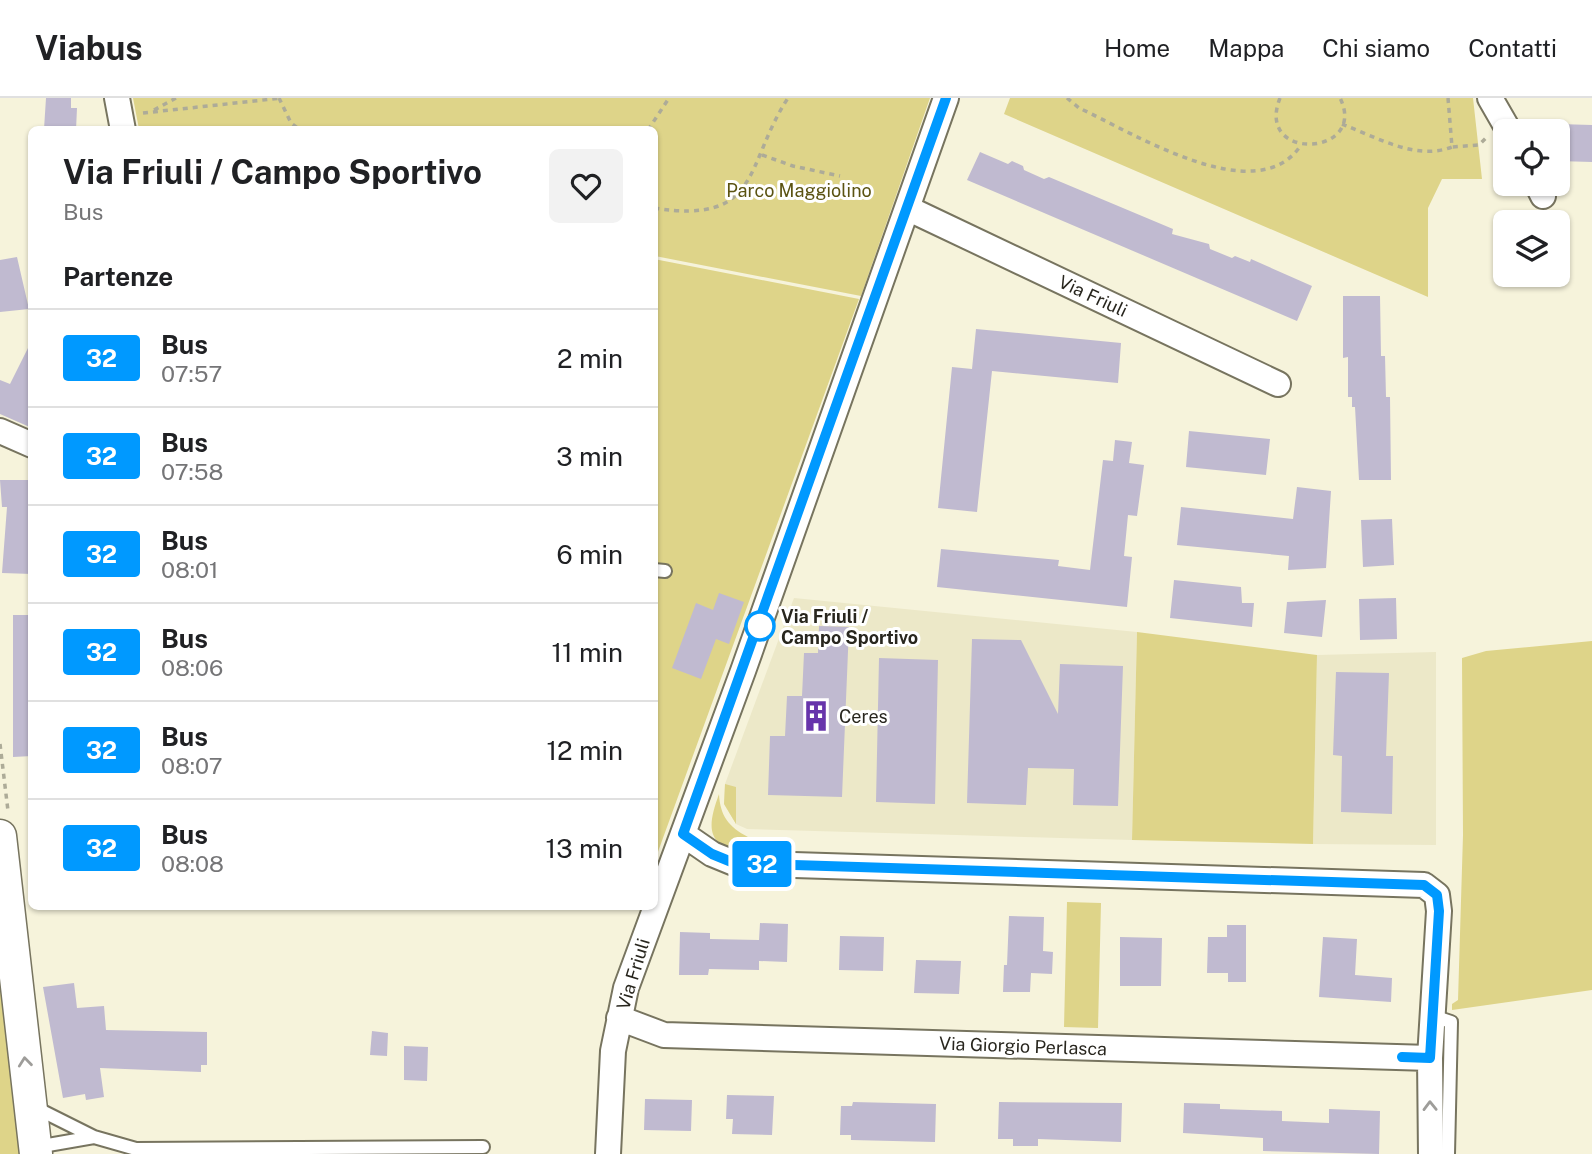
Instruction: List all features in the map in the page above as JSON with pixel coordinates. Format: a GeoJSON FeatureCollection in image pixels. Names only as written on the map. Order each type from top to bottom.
{"type":"FeatureCollection","features":[{"type":"Feature","properties":{"kind":"street","name":"Via Friuli"},"geometry":{"type":"LineString","coordinates":[[658,900],[946,98]]}},
{"type":"Feature","properties":{"kind":"street"},"geometry":{"type":"LineString","coordinates":[[1490,98],[1502,119]]}},
{"type":"Feature","properties":{"kind":"street","name":"Via Friuli"},"geometry":{"type":"LineString","coordinates":[[907,208],[1278,384]]}},
{"type":"Feature","properties":{"kind":"street"},"geometry":{"type":"LineString","coordinates":[[0,431],[28,443]]}},
{"type":"Feature","properties":{"kind":"street"},"geometry":{"type":"LineString","coordinates":[[683,834],[712,854],[734,863],[1424,885],[1437,895],[1439,911],[1430,1058],[1431,1154]]}},
{"type":"Feature","properties":{"kind":"street"},"geometry":{"type":"LineString","coordinates":[[0,836],[35,1152]]}},
{"type":"Feature","properties":{"kind":"street","name":"Via Friuli"},"geometry":{"type":"LineString","coordinates":[[608,1154],[613,1051],[619,1018],[638,953],[654,910]]}},
{"type":"Feature","properties":{"kind":"street","name":"Via Giorgio Perlasca"},"geometry":{"type":"LineString","coordinates":[[619,1018],[664,1035],[1430,1058]]}},
{"type":"Feature","properties":{"kind":"lane"},"geometry":{"type":"LineString","coordinates":[[1433,1016],[1451,1021],[1448,1154]]}},
{"type":"Feature","properties":{"kind":"lane"},"geometry":{"type":"LineString","coordinates":[[30,1105],[94,1137],[136,1149],[483,1147]]}},
{"type":"Feature","properties":{"kind":"lane"},"geometry":{"type":"LineString","coordinates":[[35,1152],[48,1145],[94,1137]]}},
{"type":"Feature","properties":{"kind":"path"},"geometry":{"type":"LineString","coordinates":[[149,112],[176,98]]}},
{"type":"Feature","properties":{"kind":"path"},"geometry":{"type":"LineString","coordinates":[[120,114],[280,98],[295,126]]}},
{"type":"Feature","properties":{"kind":"path"},"geometry":{"type":"LineString","coordinates":[[651,126],[669,98]]}},
{"type":"Feature","properties":{"kind":"path"},"geometry":{"type":"LineString","coordinates":[[658,208],[692,211],[716,208],[734,201],[762,155],[788,98]]}},
{"type":"Feature","properties":{"kind":"path"},"geometry":{"type":"LineString","coordinates":[[1067,98],[1079,108],[1219,170],[1246,173],[1270,166],[1293,158],[1301,145]]}},
{"type":"Feature","properties":{"kind":"path"},"geometry":{"type":"LineString","coordinates":[[1278,99],[1278,122],[1286,136],[1301,145],[1322,144],[1336,134],[1342,124],[1344,108],[1340,98]]}},
{"type":"Feature","properties":{"kind":"path"},"geometry":{"type":"LineString","coordinates":[[1448,98],[1452,147]]}},
{"type":"Feature","properties":{"kind":"path"},"geometry":{"type":"LineString","coordinates":[[1342,124],[1415,151],[1438,152],[1452,147],[1479,145],[1493,135]]}},
{"type":"Feature","properties":{"kind":"path"},"geometry":{"type":"LineString","coordinates":[[762,155],[793,166],[840,176]]}},
{"type":"Feature","properties":{"kind":"shaded area"},"geometry":{"type":"Polygon","coordinates":[[[794,598],[1137,632],[1132,840],[747,829],[736,824],[724,804],[725,784],[794,598]]]}},
{"type":"Feature","properties":{"kind":"shaded area"},"geometry":{"type":"Polygon","coordinates":[[[1436,652],[1436,845],[1313,844],[1317,655],[1436,652]]]}},
{"type":"Feature","properties":{"kind":"shaded area"},"geometry":{"type":"Polygon","coordinates":[[[748,837],[785,838],[785,854],[747,853],[748,837]]]}},
{"type":"Feature","properties":{"kind":"green space","name":"Parco Maggiolino"},"geometry":{"type":"Polygon","coordinates":[[[133,98],[930,98],[861,296],[658,257],[658,126],[138,126],[133,98]]]}},
{"type":"Feature","properties":{"kind":"green space"},"geometry":{"type":"Polygon","coordinates":[[[1010,98],[1473,98],[1482,179],[1442,179],[1428,208],[1428,297],[1004,114],[1010,98]]]}},
{"type":"Feature","properties":{"kind":"green space"},"geometry":{"type":"Polygon","coordinates":[[[658,260],[859,299],[658,852],[658,260]]]}},
{"type":"Feature","properties":{"kind":"green space"},"geometry":{"type":"Polygon","coordinates":[[[1137,632],[1317,655],[1313,844],[1132,840],[1137,632]]]}},
{"type":"Feature","properties":{"kind":"green space"},"geometry":{"type":"Polygon","coordinates":[[[1592,641],[1592,990],[1452,1010],[1452,1004],[1458,1000],[1463,835],[1462,658],[1486,651],[1592,641]]]}},
{"type":"Feature","properties":{"kind":"green space"},"geometry":{"type":"Polygon","coordinates":[[[725,784],[736,787],[736,824],[724,804],[725,784]]]}},
{"type":"Feature","properties":{"kind":"green space"},"geometry":{"type":"Polygon","coordinates":[[[719,794],[721,809],[727,820],[748,837],[747,853],[724,846],[713,834],[712,817],[719,794]]]}},
{"type":"Feature","properties":{"kind":"green space"},"geometry":{"type":"Polygon","coordinates":[[[1067,902],[1101,903],[1098,1028],[1064,1027],[1067,902]]]}},
{"type":"Feature","properties":{"kind":"green space"},"geometry":{"type":"Polygon","coordinates":[[[0,966],[21,1154],[0,1154],[0,966]]]}},
{"type":"Feature","properties":{"kind":"building"},"geometry":{"type":"Polygon","coordinates":[[[46,98],[71,98],[71,108],[77,108],[76,126],[44,126],[46,98]]]}},
{"type":"Feature","properties":{"kind":"building"},"geometry":{"type":"Polygon","coordinates":[[[1570,124],[1592,125],[1592,162],[1570,161],[1570,124]]]}},
{"type":"Feature","properties":{"kind":"building"},"geometry":{"type":"Polygon","coordinates":[[[980,152],[1008,164],[1012,161],[1044,179],[1049,177],[1173,229],[1172,234],[1209,244],[1210,249],[1232,258],[1235,256],[1250,262],[1251,259],[1312,286],[1297,321],[967,180],[980,152]]]}},
{"type":"Feature","properties":{"kind":"building"},"geometry":{"type":"Polygon","coordinates":[[[17,257],[28,309],[0,312],[0,260],[17,257]]]}},
{"type":"Feature","properties":{"kind":"building"},"geometry":{"type":"Polygon","coordinates":[[[1343,296],[1380,296],[1381,356],[1385,356],[1386,397],[1390,397],[1391,480],[1359,480],[1355,407],[1352,407],[1352,397],[1348,397],[1348,357],[1343,358],[1343,296]]]}},
{"type":"Feature","properties":{"kind":"building"},"geometry":{"type":"Polygon","coordinates":[[[976,329],[1121,343],[1118,383],[992,371],[977,512],[938,508],[952,367],[972,369],[976,329]]]}},
{"type":"Feature","properties":{"kind":"building"},"geometry":{"type":"Polygon","coordinates":[[[28,348],[28,426],[0,414],[0,380],[10,384],[28,348]]]}},
{"type":"Feature","properties":{"kind":"building"},"geometry":{"type":"Polygon","coordinates":[[[1189,431],[1270,439],[1266,475],[1186,467],[1189,431]]]}},
{"type":"Feature","properties":{"kind":"building"},"geometry":{"type":"Polygon","coordinates":[[[1115,440],[1132,442],[1129,463],[1144,465],[1137,516],[1128,515],[1124,556],[1132,557],[1127,607],[937,587],[941,549],[1059,560],[1058,566],[1090,570],[1103,460],[1113,461],[1115,440]]]}},
{"type":"Feature","properties":{"kind":"building"},"geometry":{"type":"Polygon","coordinates":[[[0,480],[28,480],[28,574],[2,573],[7,507],[2,507],[0,480]]]}},
{"type":"Feature","properties":{"kind":"building"},"geometry":{"type":"Polygon","coordinates":[[[1297,487],[1331,491],[1326,568],[1288,570],[1289,556],[1177,545],[1181,507],[1293,519],[1297,487]]]}},
{"type":"Feature","properties":{"kind":"building"},"geometry":{"type":"Polygon","coordinates":[[[1392,519],[1394,565],[1363,567],[1361,520],[1392,519]]]}},
{"type":"Feature","properties":{"kind":"building"},"geometry":{"type":"Polygon","coordinates":[[[1174,580],[1241,587],[1242,603],[1254,603],[1252,627],[1170,618],[1174,580]]]}},
{"type":"Feature","properties":{"kind":"building"},"geometry":{"type":"Polygon","coordinates":[[[719,593],[744,602],[729,644],[716,639],[701,679],[672,668],[696,603],[713,610],[719,593]]]}},
{"type":"Feature","properties":{"kind":"building"},"geometry":{"type":"Polygon","coordinates":[[[1396,598],[1397,639],[1360,640],[1359,599],[1396,598]]]}},
{"type":"Feature","properties":{"kind":"building"},"geometry":{"type":"Polygon","coordinates":[[[1326,600],[1322,637],[1284,633],[1287,602],[1326,600]]]}},
{"type":"Feature","properties":{"kind":"building"},"geometry":{"type":"Polygon","coordinates":[[[13,615],[28,615],[28,756],[13,757],[13,615]]]}},
{"type":"Feature","properties":{"kind":"building","name":"Ceres"},"geometry":{"type":"Polygon","coordinates":[[[819,626],[849,627],[842,797],[768,795],[770,736],[785,736],[787,696],[802,696],[804,653],[818,653],[819,626]]]}},
{"type":"Feature","properties":{"kind":"building"},"geometry":{"type":"Polygon","coordinates":[[[972,639],[1021,640],[1058,714],[1060,664],[1123,666],[1118,806],[1073,805],[1074,769],[1028,768],[1026,805],[967,803],[972,639]]]}},
{"type":"Feature","properties":{"kind":"building"},"geometry":{"type":"Polygon","coordinates":[[[879,658],[938,660],[935,804],[876,802],[879,658]]]}},
{"type":"Feature","properties":{"kind":"building"},"geometry":{"type":"Polygon","coordinates":[[[1336,672],[1389,673],[1386,756],[1393,756],[1392,814],[1341,812],[1342,756],[1333,755],[1336,672]]]}},
{"type":"Feature","properties":{"kind":"building"},"geometry":{"type":"Polygon","coordinates":[[[1009,916],[1044,917],[1043,951],[1053,952],[1052,974],[1031,973],[1030,992],[1003,992],[1009,916]]]}},
{"type":"Feature","properties":{"kind":"building"},"geometry":{"type":"Polygon","coordinates":[[[760,923],[788,924],[787,962],[759,961],[759,970],[709,969],[708,975],[679,975],[680,932],[710,933],[710,939],[759,940],[760,923]]]}},
{"type":"Feature","properties":{"kind":"building"},"geometry":{"type":"Polygon","coordinates":[[[1227,925],[1246,925],[1246,982],[1228,982],[1228,973],[1207,973],[1208,937],[1227,937],[1227,925]]]}},
{"type":"Feature","properties":{"kind":"building"},"geometry":{"type":"Polygon","coordinates":[[[840,936],[884,937],[883,971],[839,970],[840,936]]]}},
{"type":"Feature","properties":{"kind":"building"},"geometry":{"type":"Polygon","coordinates":[[[1120,937],[1162,938],[1161,986],[1120,986],[1120,937]]]}},
{"type":"Feature","properties":{"kind":"building"},"geometry":{"type":"Polygon","coordinates":[[[1323,937],[1357,939],[1355,975],[1392,978],[1391,1002],[1319,997],[1323,937]]]}},
{"type":"Feature","properties":{"kind":"building"},"geometry":{"type":"Polygon","coordinates":[[[916,960],[961,961],[959,994],[914,993],[916,960]]]}},
{"type":"Feature","properties":{"kind":"building"},"geometry":{"type":"Polygon","coordinates":[[[74,983],[77,1008],[104,1006],[106,1030],[207,1032],[207,1065],[201,1065],[201,1072],[100,1068],[104,1097],[86,1100],[85,1094],[63,1098],[43,987],[74,983]]]}},
{"type":"Feature","properties":{"kind":"building"},"geometry":{"type":"Polygon","coordinates":[[[372,1031],[388,1033],[387,1056],[370,1055],[372,1031]]]}},
{"type":"Feature","properties":{"kind":"building"},"geometry":{"type":"Polygon","coordinates":[[[404,1046],[428,1047],[427,1081],[404,1080],[404,1046]]]}},
{"type":"Feature","properties":{"kind":"building"},"geometry":{"type":"Polygon","coordinates":[[[727,1095],[774,1096],[772,1135],[732,1134],[733,1119],[726,1119],[727,1095]]]}},
{"type":"Feature","properties":{"kind":"building"},"geometry":{"type":"Polygon","coordinates":[[[645,1099],[692,1100],[691,1131],[644,1130],[645,1099]]]}},
{"type":"Feature","properties":{"kind":"building"},"geometry":{"type":"Polygon","coordinates":[[[853,1102],[936,1104],[935,1142],[851,1140],[851,1135],[840,1135],[841,1106],[852,1106],[853,1102]]]}},
{"type":"Feature","properties":{"kind":"building"},"geometry":{"type":"Polygon","coordinates":[[[999,1102],[1122,1103],[1121,1142],[1038,1139],[1038,1146],[1013,1146],[1013,1139],[998,1139],[999,1102]]]}},
{"type":"Feature","properties":{"kind":"building"},"geometry":{"type":"Polygon","coordinates":[[[1184,1103],[1220,1104],[1220,1109],[1282,1111],[1282,1121],[1329,1123],[1329,1109],[1380,1111],[1379,1154],[1263,1151],[1263,1138],[1183,1133],[1184,1103]]]}},
{"type":"Feature","properties":{"kind":"bus line","name":"32"},"geometry":{"type":"LineString","coordinates":[[946,98],[825,444],[683,834],[712,854],[734,863],[1424,885],[1437,895],[1439,911],[1430,1058],[1402,1057]]}},
{"type":"Feature","properties":{"kind":"place","name":"Via Friuli / Campo Sportivo"},"geometry":{"type":"Point","coordinates":[760,626]}},
{"type":"Feature","properties":{"kind":"place","name":"Ceres"},"geometry":{"type":"Point","coordinates":[816,716]}}]}
